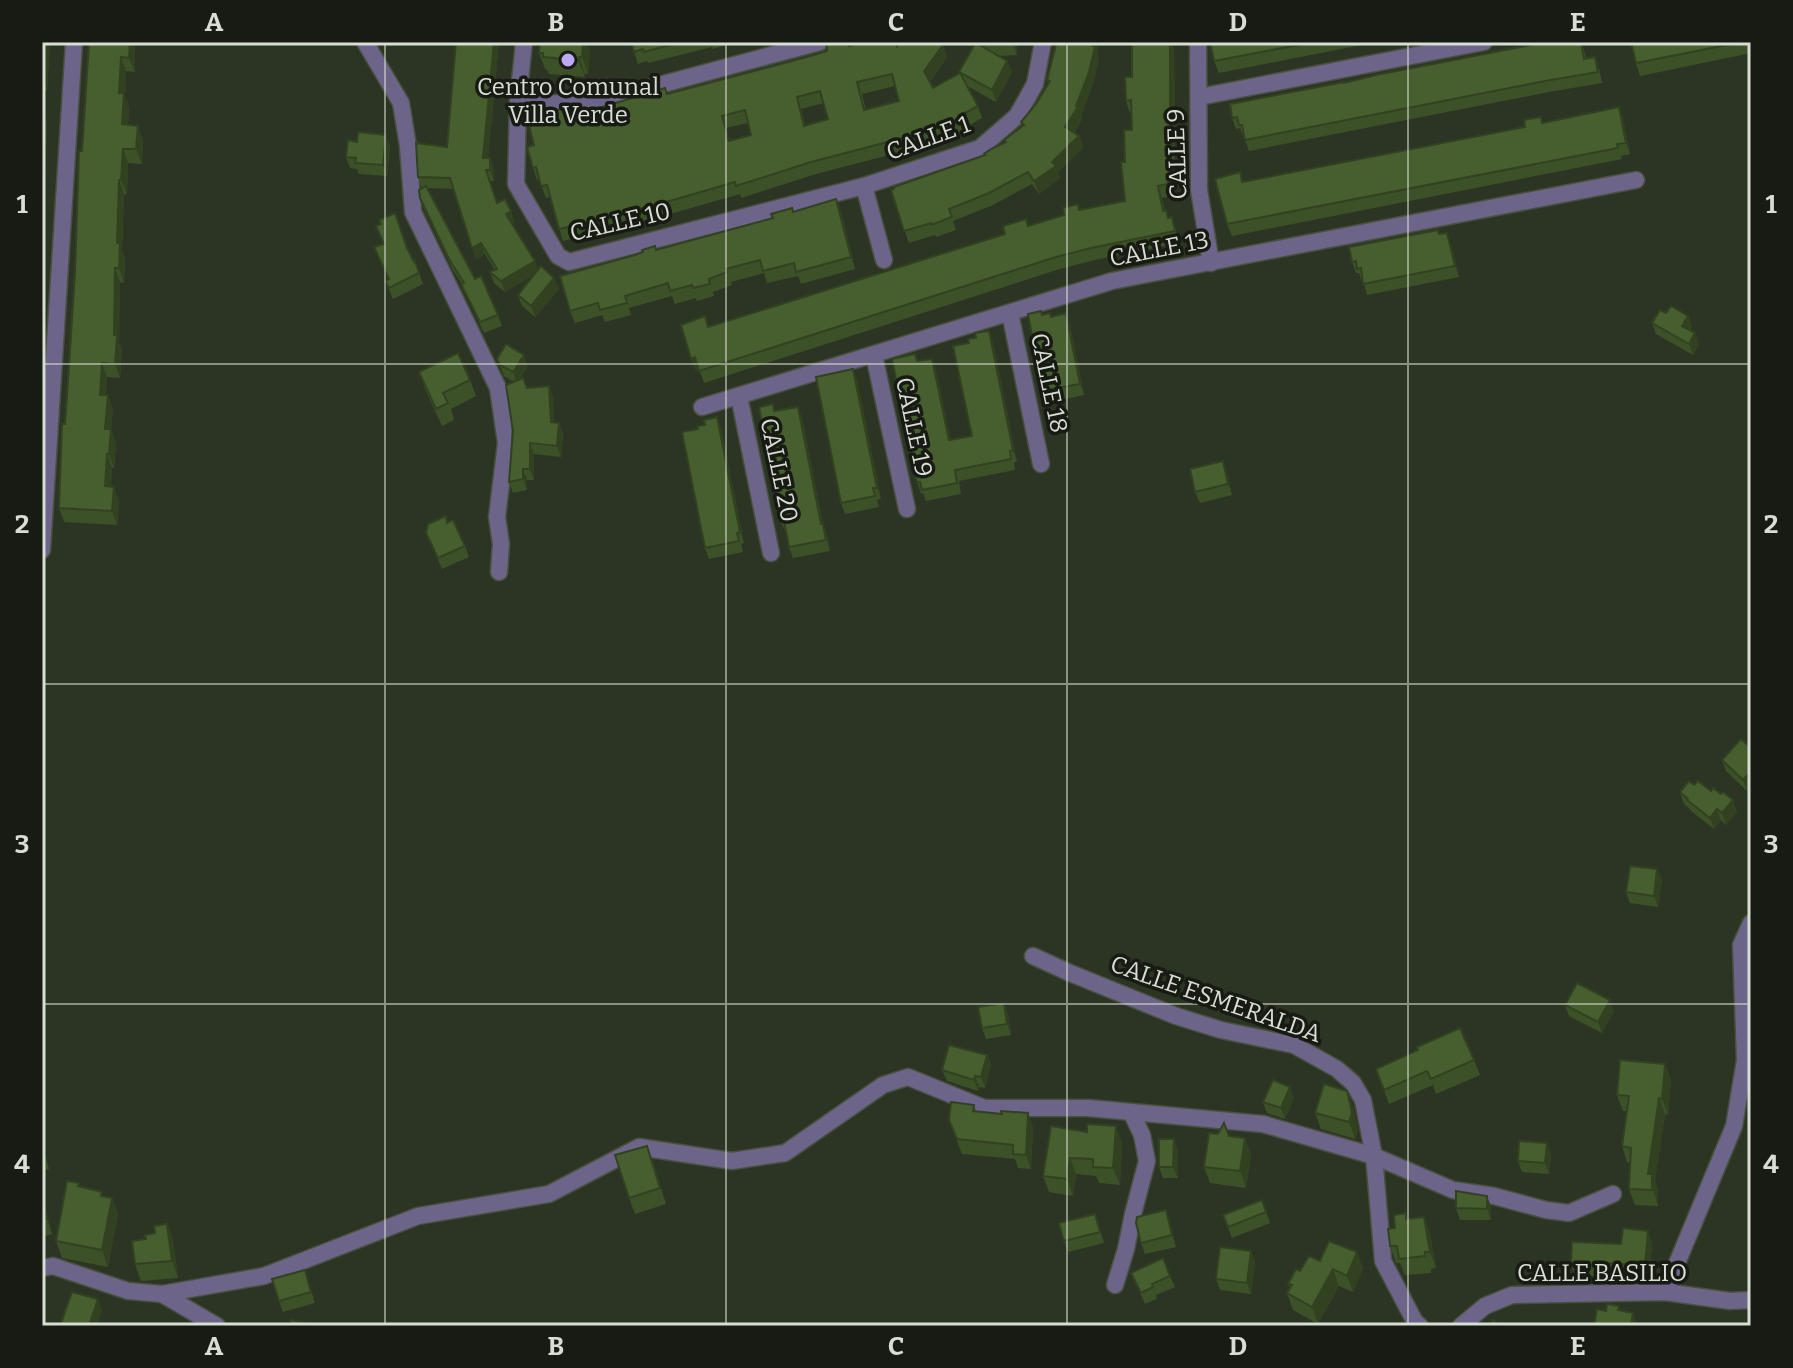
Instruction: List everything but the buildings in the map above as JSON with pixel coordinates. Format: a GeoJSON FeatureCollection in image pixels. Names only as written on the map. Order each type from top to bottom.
{"type":"FeatureCollection","features":[{"type":"Feature","properties":{"kind":"street"},"geometry":{"type":"LineString","coordinates":[[42,550],[46,426],[74,42]]}},
{"type":"Feature","properties":{"kind":"street"},"geometry":{"type":"LineString","coordinates":[[365,42],[401,103],[413,212],[498,388],[506,443],[497,517],[501,544],[499,572]]}},
{"type":"Feature","properties":{"kind":"street","name":"CALLE 10"},"geometry":{"type":"LineString","coordinates":[[524,42],[518,101],[516,184],[558,256],[569,262],[864,186]]}},
{"type":"Feature","properties":{"kind":"street"},"geometry":{"type":"LineString","coordinates":[[518,101],[585,105],[764,49],[820,42]]}},
{"type":"Feature","properties":{"kind":"street","name":"CALLE 1"},"geometry":{"type":"LineString","coordinates":[[864,186],[980,148],[1017,116],[1035,84],[1043,42]]}},
{"type":"Feature","properties":{"kind":"street","name":"CALLE 9"},"geometry":{"type":"LineString","coordinates":[[1198,42],[1199,190],[1211,263]]}},
{"type":"Feature","properties":{"kind":"street"},"geometry":{"type":"LineString","coordinates":[[1199,97],[1484,42]]}},
{"type":"Feature","properties":{"kind":"street","name":"CALLE 13"},"geometry":{"type":"LineString","coordinates":[[702,407],[1112,281],[1636,180]]}},
{"type":"Feature","properties":{"kind":"street"},"geometry":{"type":"LineString","coordinates":[[864,186],[884,260]]}},
{"type":"Feature","properties":{"kind":"street","name":"CALLE 18"},"geometry":{"type":"LineString","coordinates":[[1010,313],[1041,464]]}},
{"type":"Feature","properties":{"kind":"street","name":"CALLE 19"},"geometry":{"type":"LineString","coordinates":[[874,355],[907,509]]}},
{"type":"Feature","properties":{"kind":"street","name":"CALLE 20"},"geometry":{"type":"LineString","coordinates":[[739,396],[771,553]]}},
{"type":"Feature","properties":{"kind":"street"},"geometry":{"type":"LineString","coordinates":[[1665,1292],[1734,1126],[1745,1060],[1741,945],[1751,923]]}},
{"type":"Feature","properties":{"kind":"street","name":"CALLE ESMERALDA"},"geometry":{"type":"LineString","coordinates":[[1033,956],[1176,1016],[1221,1030],[1294,1045],[1337,1069],[1353,1083],[1363,1100],[1374,1156],[1383,1261],[1416,1325]]}},
{"type":"Feature","properties":{"kind":"street"},"geometry":{"type":"LineString","coordinates":[[42,1268],[53,1266],[128,1291],[162,1294],[264,1276],[418,1216],[549,1194],[639,1147],[732,1161],[785,1153],[883,1085],[908,1077],[984,1108],[1088,1108],[1263,1124],[1374,1156],[1453,1190],[1494,1196],[1546,1210],[1569,1213],[1613,1194]]}},
{"type":"Feature","properties":{"kind":"street"},"geometry":{"type":"LineString","coordinates":[[1115,1285],[1147,1161],[1142,1135],[1131,1112]]}},
{"type":"Feature","properties":{"kind":"street","name":"CALLE BASILIO"},"geometry":{"type":"LineString","coordinates":[[1461,1326],[1485,1306],[1512,1295],[1665,1292],[1730,1301],[1751,1300]]}},
{"type":"Feature","properties":{"kind":"street"},"geometry":{"type":"LineString","coordinates":[[162,1294],[217,1326]]}},
{"type":"Feature","properties":{"kind":"street"},"geometry":{"type":"LineString","coordinates":[[1730,1301],[1751,1309]]}},
{"type":"Feature","properties":{"kind":"place","name":"Centro Comunal Villa Verde"},"geometry":{"type":"Point","coordinates":[568,60]}}]}
